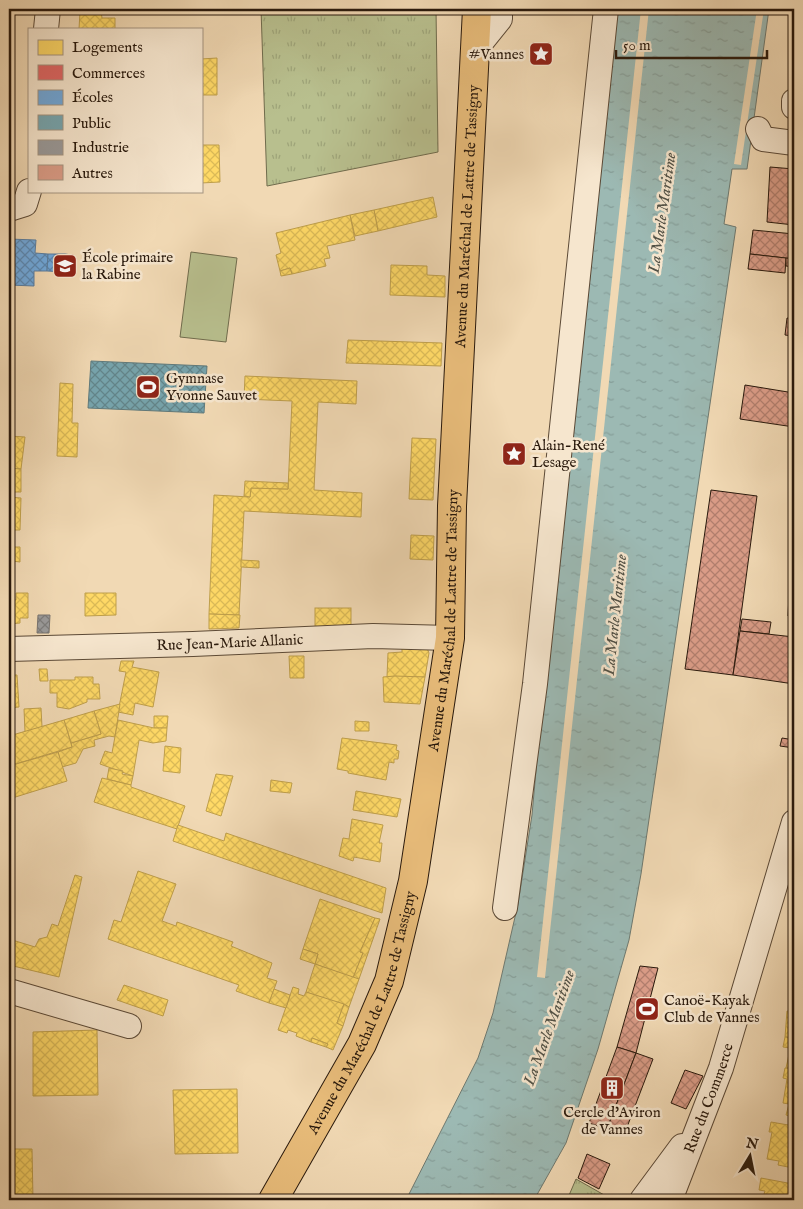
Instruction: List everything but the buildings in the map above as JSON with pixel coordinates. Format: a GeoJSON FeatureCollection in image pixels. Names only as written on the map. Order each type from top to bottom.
{"type":"FeatureCollection","features":[{"type":"Feature","properties":{"kind":"main road","name":"Avenue du Maréchal de Lattre de Tassigny"},"geometry":{"type":"LineString","coordinates":[[273,1200],[362,1044],[389,981],[413,881],[450,638],[452,506],[477,9]]}},
{"type":"Feature","properties":{"kind":"street"},"geometry":{"type":"LineString","coordinates":[[46,28],[48,9]]}},
{"type":"Feature","properties":{"kind":"street"},"geometry":{"type":"LineString","coordinates":[[476,50],[500,20],[500,9]]}},
{"type":"Feature","properties":{"kind":"street"},"geometry":{"type":"LineString","coordinates":[[505,908],[535,684],[606,9]]}},
{"type":"Feature","properties":{"kind":"street"},"geometry":{"type":"LineString","coordinates":[[794,101],[794,107]]}},
{"type":"Feature","properties":{"kind":"street"},"geometry":{"type":"LineString","coordinates":[[758,129],[763,139],[794,143]]}},
{"type":"Feature","properties":{"kind":"street"},"geometry":{"type":"LineString","coordinates":[[9,209],[25,204],[29,192]]}},
{"type":"Feature","properties":{"kind":"street","name":"Rue Jean-Marie Allanic"},"geometry":{"type":"LineString","coordinates":[[9,648],[193,644],[373,636],[450,638]]}},
{"type":"Feature","properties":{"kind":"street","name":"Rue du Commerce"},"geometry":{"type":"LineString","coordinates":[[670,1200],[721,1068],[794,822]]}},
{"type":"Feature","properties":{"kind":"street"},"geometry":{"type":"LineString","coordinates":[[9,991],[130,1026]]}},
{"type":"Feature","properties":{"kind":"street"},"geometry":{"type":"LineString","coordinates":[[642,1200],[700,1122]]}},
{"type":"Feature","properties":{"kind":"green space"},"geometry":{"type":"Polygon","coordinates":[[[261,9],[436,9],[438,152],[267,186],[261,9]]]}},
{"type":"Feature","properties":{"kind":"green space"},"geometry":{"type":"Polygon","coordinates":[[[191,252],[237,258],[226,342],[180,337],[191,252]]]}},
{"type":"Feature","properties":{"kind":"green space"},"geometry":{"type":"Polygon","coordinates":[[[576,1179],[613,1200],[567,1200],[576,1179]]]}},
{"type":"Feature","properties":{"kind":"water","name":"La Marle Maritime"},"geometry":{"type":"Polygon","coordinates":[[[617,9],[769,9],[747,169],[732,169],[724,224],[736,227],[641,874],[629,940],[598,1049],[566,1143],[534,1200],[406,1200],[478,1058],[493,1013],[518,904],[532,815],[545,671],[588,296],[617,9]]]}},
{"type":"Feature","properties":{"kind":"pier"},"geometry":{"type":"Polygon","coordinates":[[[641,9],[649,9],[545,978],[537,977],[641,9]]]}},
{"type":"Feature","properties":{"kind":"pier"},"geometry":{"type":"Polygon","coordinates":[[[757,9],[764,9],[741,165],[734,164],[757,9]]]}},
{"type":"Feature","properties":{"kind":"place","name":"#Vannes"},"geometry":{"type":"Point","coordinates":[541,54]}},
{"type":"Feature","properties":{"kind":"place","name":"École primaire la Rabine"},"geometry":{"type":"Point","coordinates":[65,266]}},
{"type":"Feature","properties":{"kind":"place","name":"Gymnase Yvonne Sauvet"},"geometry":{"type":"Point","coordinates":[148,387]}},
{"type":"Feature","properties":{"kind":"place","name":"Alain-René Lesage"},"geometry":{"type":"Point","coordinates":[514,454]}},
{"type":"Feature","properties":{"kind":"place","name":"Canoë-Kayak Club de Vannes"},"geometry":{"type":"Point","coordinates":[647,1009]}},
{"type":"Feature","properties":{"kind":"place","name":"Cercle d'Aviron de Vannes"},"geometry":{"type":"Point","coordinates":[612,1088]}}]}
